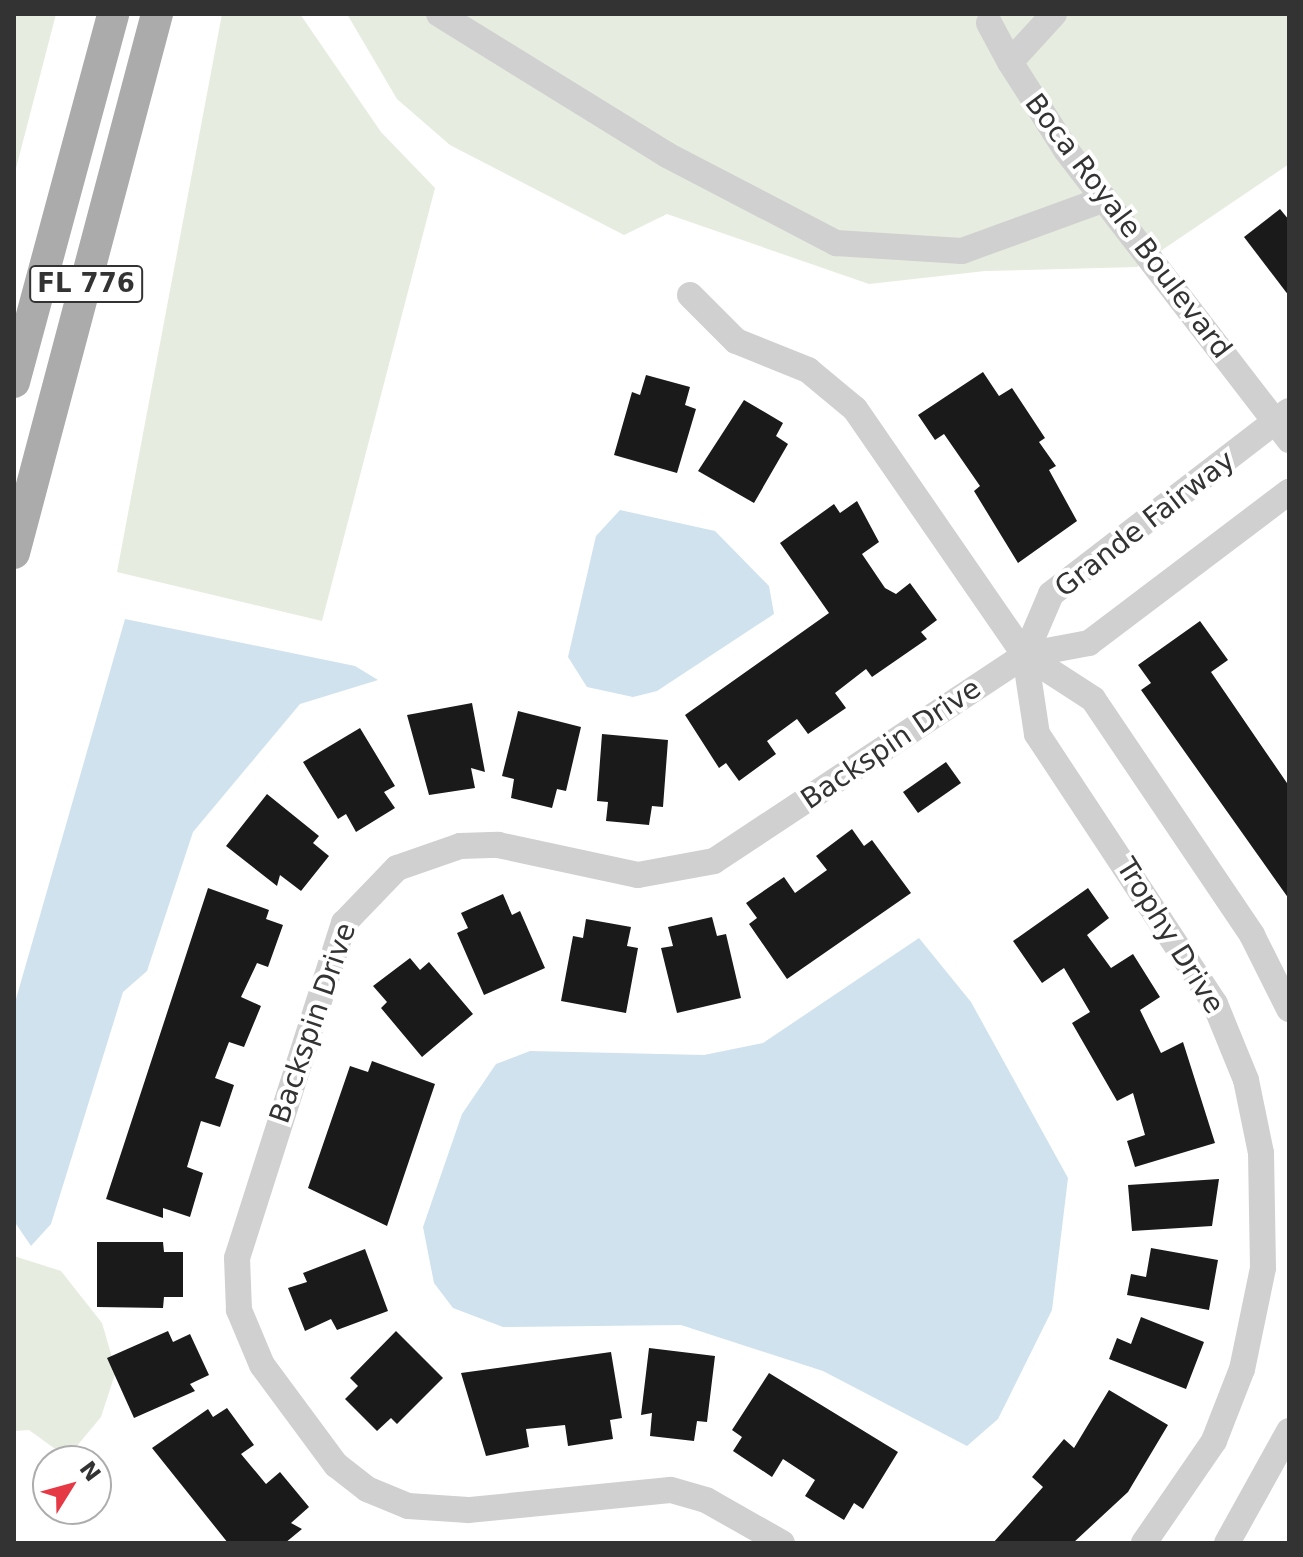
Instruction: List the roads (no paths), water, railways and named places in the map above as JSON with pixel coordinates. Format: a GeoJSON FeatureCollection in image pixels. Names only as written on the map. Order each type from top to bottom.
{"type":"FeatureCollection","features":[{"type":"Feature","properties":{"kind":"main road","name":"FL 776"},"geometry":{"type":"LineString","coordinates":[[14,382],[113,14]]}},
{"type":"Feature","properties":{"kind":"main road","name":"FL 776"},"geometry":{"type":"LineString","coordinates":[[14,553],[157,14]]}},
{"type":"Feature","properties":{"kind":"street"},"geometry":{"type":"LineString","coordinates":[[439,14],[667,155],[836,243],[962,251],[1105,199]]}},
{"type":"Feature","properties":{"kind":"street","name":"Boca Royale Boulevard"},"geometry":{"type":"LineString","coordinates":[[1054,14],[1010,62],[1105,199],[1284,424]]}},
{"type":"Feature","properties":{"kind":"street"},"geometry":{"type":"LineString","coordinates":[[984,17],[1010,62]]}},
{"type":"Feature","properties":{"kind":"street","name":"Trophy Drive"},"geometry":{"type":"LineString","coordinates":[[690,295],[736,341],[808,370],[841,394],[1025,655],[1093,699],[1252,935],[1289,1009]]}},
{"type":"Feature","properties":{"kind":"street","name":"Grande Fairway"},"geometry":{"type":"LineString","coordinates":[[1025,655],[1051,594],[1284,424]]}},
{"type":"Feature","properties":{"kind":"street","name":"Backspin Drive"},"geometry":{"type":"LineString","coordinates":[[782,1543],[706,1500],[670,1490],[445,1511],[367,1489],[320,1447],[252,1350],[236,1285],[241,1237],[335,943],[381,880],[440,850],[480,844],[638,875],[701,866],[1025,655],[1089,643],[1289,492]]}},
{"type":"Feature","properties":{"kind":"street","name":"Trophy Drive"},"geometry":{"type":"LineString","coordinates":[[1025,655],[1037,734],[1181,944],[1233,1042],[1276,1182],[1263,1268],[1242,1369],[1214,1441],[1144,1543]]}},
{"type":"Feature","properties":{"kind":"street"},"geometry":{"type":"LineString","coordinates":[[1227,1543],[1289,1431]]}},
{"type":"Feature","properties":{"kind":"water"},"geometry":{"type":"Polygon","coordinates":[[[620,510],[715,531],[769,586],[774,614],[657,691],[633,697],[587,687],[568,657],[596,536],[620,510]]]}},
{"type":"Feature","properties":{"kind":"water"},"geometry":{"type":"Polygon","coordinates":[[[125,619],[355,666],[378,680],[300,704],[193,832],[147,971],[123,992],[51,1224],[31,1246],[14,1221],[14,1006],[125,619]]]}},
{"type":"Feature","properties":{"kind":"water"},"geometry":{"type":"Polygon","coordinates":[[[919,938],[971,1002],[1068,1178],[1052,1310],[998,1419],[967,1446],[823,1371],[681,1325],[503,1327],[453,1308],[434,1283],[423,1227],[462,1114],[496,1064],[530,1051],[704,1055],[763,1043],[919,938]]]}}]}
